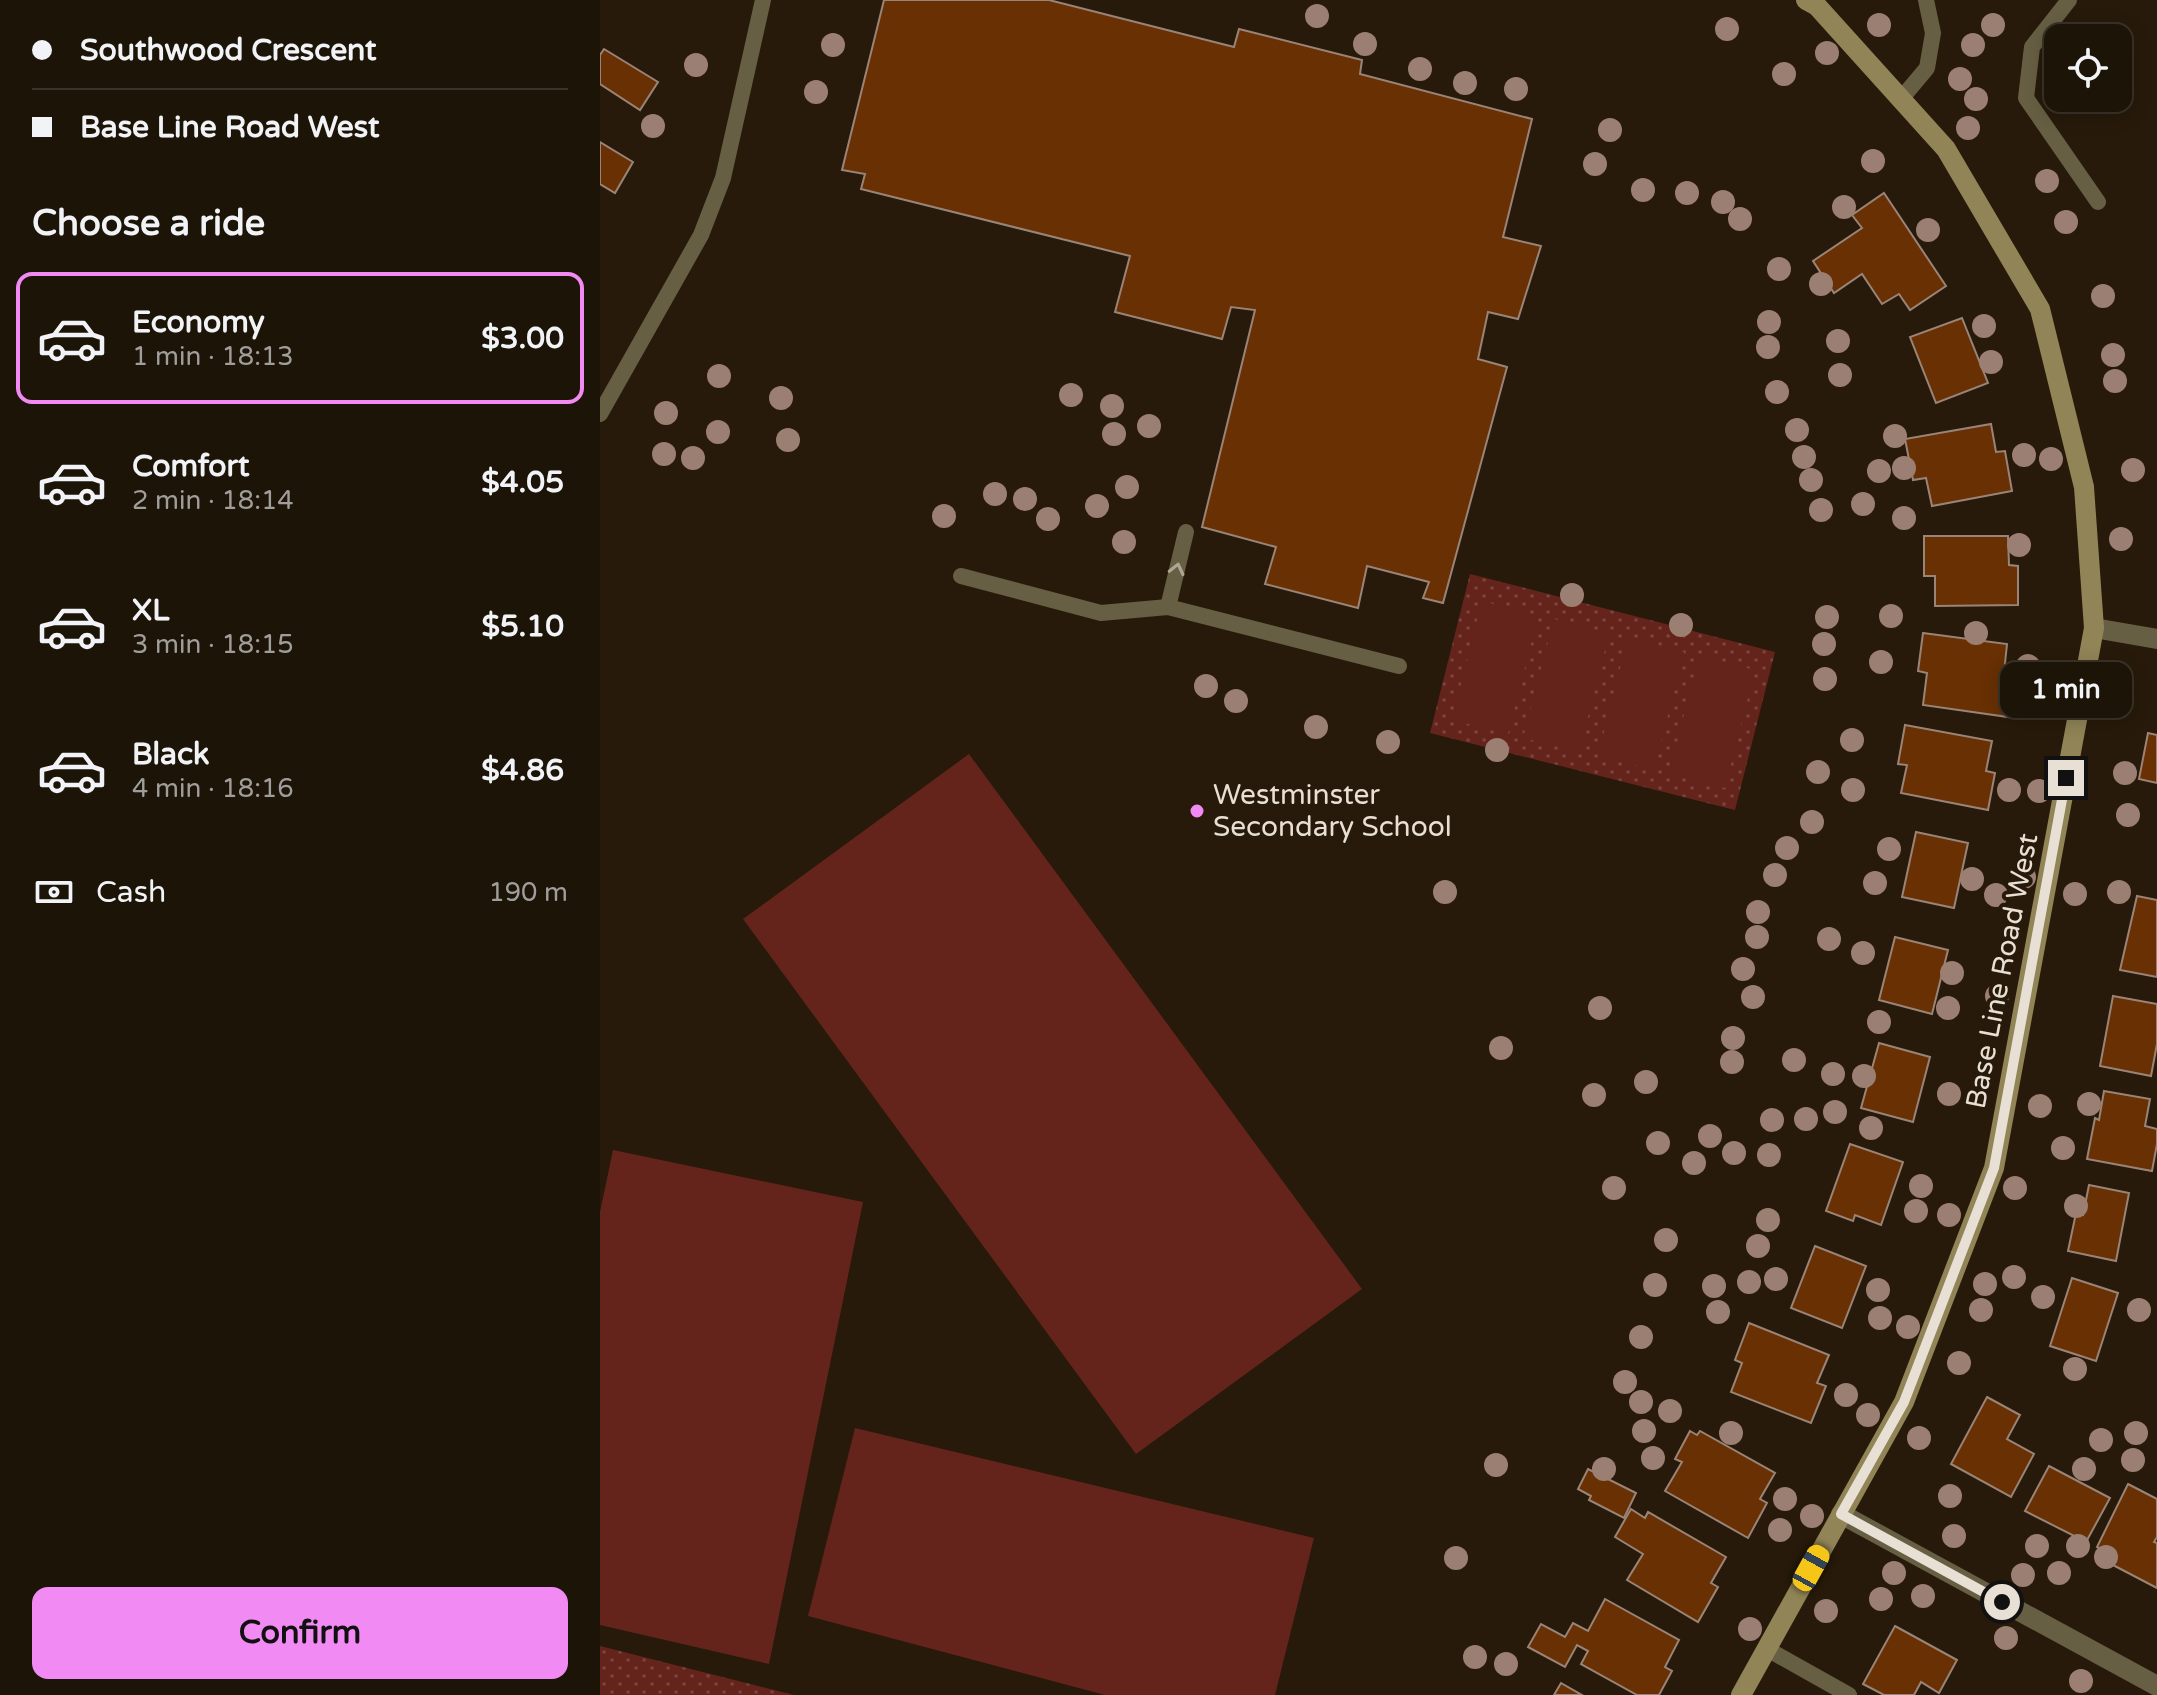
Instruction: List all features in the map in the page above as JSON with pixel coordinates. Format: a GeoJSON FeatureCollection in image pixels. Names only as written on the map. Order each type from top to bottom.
{"type":"FeatureCollection","features":[{"type":"Feature","properties":{"kind":"street","name":"Base Line Road West"},"geometry":{"type":"LineString","coordinates":[[1741,1695],[1904,1402],[1994,1168],[2094,628],[2084,487],[2040,309],[1946,149],[1817,6],[1806,0]]}},
{"type":"Feature","properties":{"kind":"street"},"geometry":{"type":"LineString","coordinates":[[2094,628],[2157,639]]}},
{"type":"Feature","properties":{"kind":"street"},"geometry":{"type":"LineString","coordinates":[[1841,1514],[2157,1686]]}},
{"type":"Feature","properties":{"kind":"lane"},"geometry":{"type":"LineString","coordinates":[[600,414],[701,235],[723,178],[763,0]]}},
{"type":"Feature","properties":{"kind":"lane"},"geometry":{"type":"LineString","coordinates":[[1901,99],[1927,68],[1933,33],[1926,0]]}},
{"type":"Feature","properties":{"kind":"lane"},"geometry":{"type":"LineString","coordinates":[[2069,0],[2032,47],[2026,98],[2098,202]]}},
{"type":"Feature","properties":{"kind":"lane"},"geometry":{"type":"LineString","coordinates":[[1168,607],[1186,532]]}},
{"type":"Feature","properties":{"kind":"lane"},"geometry":{"type":"LineString","coordinates":[[961,576],[1101,613],[1168,607],[1399,666]]}},
{"type":"Feature","properties":{"kind":"lane"},"geometry":{"type":"LineString","coordinates":[[1767,1649],[1849,1695]]}},
{"type":"Feature","properties":{"kind":"shaded area"},"geometry":{"type":"Polygon","coordinates":[[[1470,574],[1775,652],[1735,810],[1430,733],[1470,574]]]}},
{"type":"Feature","properties":{"kind":"shaded area"},"geometry":{"type":"Polygon","coordinates":[[[1482,601],[1538,616],[1508,734],[1452,720],[1482,601]]]}},
{"type":"Feature","properties":{"kind":"shaded area"},"geometry":{"type":"Polygon","coordinates":[[[1554,619],[1609,634],[1579,752],[1523,738],[1554,619]]]}},
{"type":"Feature","properties":{"kind":"shaded area"},"geometry":{"type":"Polygon","coordinates":[[[1628,637],[1684,652],[1654,770],[1598,756],[1628,637]]]}},
{"type":"Feature","properties":{"kind":"shaded area"},"geometry":{"type":"Polygon","coordinates":[[[1699,656],[1755,670],[1725,788],[1669,774],[1699,656]]]}},
{"type":"Feature","properties":{"kind":"shaded area"},"geometry":{"type":"Polygon","coordinates":[[[969,754],[1362,1289],[1136,1454],[743,919],[969,754]]]}},
{"type":"Feature","properties":{"kind":"shaded area"},"geometry":{"type":"Polygon","coordinates":[[[613,1150],[863,1202],[769,1664],[600,1625],[600,1212],[613,1150]]]}},
{"type":"Feature","properties":{"kind":"shaded area"},"geometry":{"type":"Polygon","coordinates":[[[855,1428],[1314,1538],[1275,1695],[1105,1695],[808,1616],[855,1428]]]}},
{"type":"Feature","properties":{"kind":"shaded area"},"geometry":{"type":"Polygon","coordinates":[[[600,1646],[794,1695],[600,1695],[600,1646]]]}},
{"type":"Feature","properties":{"kind":"building"},"geometry":{"type":"Polygon","coordinates":[[[884,0],[1049,0],[1234,47],[1239,29],[1362,60],[1360,74],[1532,119],[1503,237],[1541,246],[1518,319],[1488,312],[1478,359],[1507,367],[1443,603],[1423,598],[1429,582],[1367,566],[1358,608],[1265,584],[1276,547],[1202,527],[1255,310],[1231,307],[1222,339],[1115,312],[1130,256],[861,189],[865,174],[842,170],[884,0]]]}},
{"type":"Feature","properties":{"kind":"building"},"geometry":{"type":"Polygon","coordinates":[[[604,49],[658,82],[640,110],[600,84],[600,55],[604,49]]]}},
{"type":"Feature","properties":{"kind":"building"},"geometry":{"type":"Polygon","coordinates":[[[600,142],[633,162],[615,193],[600,184],[600,142]]]}},
{"type":"Feature","properties":{"kind":"building"},"geometry":{"type":"Polygon","coordinates":[[[1884,193],[1946,286],[1910,310],[1899,294],[1882,304],[1862,274],[1834,293],[1813,261],[1862,228],[1852,215],[1884,193]]]}},
{"type":"Feature","properties":{"kind":"building"},"geometry":{"type":"Polygon","coordinates":[[[1962,318],[1988,383],[1936,403],[1910,337],[1962,318]]]}},
{"type":"Feature","properties":{"kind":"building"},"geometry":{"type":"Polygon","coordinates":[[[1991,424],[1996,452],[2005,451],[2012,491],[1932,506],[1926,478],[1913,480],[1905,439],[1991,424]]]}},
{"type":"Feature","properties":{"kind":"building"},"geometry":{"type":"Polygon","coordinates":[[[1924,536],[2008,536],[2009,565],[2018,566],[2018,605],[1935,606],[1935,576],[1924,576],[1924,536]]]}},
{"type":"Feature","properties":{"kind":"building"},"geometry":{"type":"Polygon","coordinates":[[[1923,633],[2007,644],[2004,673],[2014,674],[2008,717],[1923,705],[1927,673],[1918,671],[1923,633]]]}},
{"type":"Feature","properties":{"kind":"building"},"geometry":{"type":"Polygon","coordinates":[[[1905,725],[1992,741],[1986,771],[1995,773],[1988,810],[1901,793],[1907,765],[1898,764],[1905,725]]]}},
{"type":"Feature","properties":{"kind":"building"},"geometry":{"type":"Polygon","coordinates":[[[2148,733],[2157,735],[2157,783],[2139,779],[2148,733]]]}},
{"type":"Feature","properties":{"kind":"building"},"geometry":{"type":"Polygon","coordinates":[[[1916,832],[1968,843],[1954,908],[1902,897],[1916,832]]]}},
{"type":"Feature","properties":{"kind":"building"},"geometry":{"type":"Polygon","coordinates":[[[2137,896],[2157,900],[2157,977],[2120,970],[2137,896]]]}},
{"type":"Feature","properties":{"kind":"building"},"geometry":{"type":"Polygon","coordinates":[[[1895,937],[1948,950],[1932,1014],[1879,1000],[1895,937]]]}},
{"type":"Feature","properties":{"kind":"building"},"geometry":{"type":"Polygon","coordinates":[[[2113,996],[2157,1004],[2157,1044],[2151,1076],[2100,1066],[2113,996]]]}},
{"type":"Feature","properties":{"kind":"building"},"geometry":{"type":"Polygon","coordinates":[[[1879,1043],[1930,1057],[1913,1122],[1861,1108],[1879,1043]]]}},
{"type":"Feature","properties":{"kind":"building"},"geometry":{"type":"Polygon","coordinates":[[[2104,1091],[2150,1099],[2145,1126],[2157,1129],[2152,1171],[2087,1159],[2104,1091]]]}},
{"type":"Feature","properties":{"kind":"building"},"geometry":{"type":"Polygon","coordinates":[[[1850,1144],[1903,1162],[1881,1225],[1855,1215],[1853,1221],[1826,1211],[1850,1144]]]}},
{"type":"Feature","properties":{"kind":"building"},"geometry":{"type":"Polygon","coordinates":[[[2089,1185],[2129,1193],[2116,1261],[2068,1251],[2076,1213],[2083,1215],[2089,1185]]]}},
{"type":"Feature","properties":{"kind":"building"},"geometry":{"type":"Polygon","coordinates":[[[1815,1246],[1866,1266],[1842,1328],[1791,1308],[1815,1246]]]}},
{"type":"Feature","properties":{"kind":"building"},"geometry":{"type":"Polygon","coordinates":[[[2072,1278],[2118,1293],[2096,1361],[2050,1346],[2072,1278]]]}},
{"type":"Feature","properties":{"kind":"building"},"geometry":{"type":"Polygon","coordinates":[[[1749,1323],[1829,1355],[1817,1383],[1826,1386],[1811,1423],[1731,1392],[1742,1363],[1735,1360],[1749,1323]]]}},
{"type":"Feature","properties":{"kind":"building"},"geometry":{"type":"Polygon","coordinates":[[[1987,1397],[2020,1415],[2007,1439],[2034,1454],[2011,1497],[1951,1464],[1987,1397]]]}},
{"type":"Feature","properties":{"kind":"building"},"geometry":{"type":"Polygon","coordinates":[[[1690,1431],[1697,1435],[1700,1431],[1775,1473],[1760,1499],[1767,1503],[1748,1538],[1665,1491],[1682,1462],[1675,1459],[1690,1431]]]}},
{"type":"Feature","properties":{"kind":"building"},"geometry":{"type":"Polygon","coordinates":[[[2049,1466],[2110,1498],[2086,1542],[2025,1511],[2049,1466]]]}},
{"type":"Feature","properties":{"kind":"building"},"geometry":{"type":"Polygon","coordinates":[[[1588,1469],[1636,1493],[1624,1518],[1589,1500],[1591,1496],[1578,1489],[1588,1469]]]}},
{"type":"Feature","properties":{"kind":"building"},"geometry":{"type":"Polygon","coordinates":[[[2128,1484],[2157,1499],[2157,1537],[2154,1542],[2157,1543],[2157,1588],[2111,1564],[2115,1556],[2097,1547],[2128,1484]]]}},
{"type":"Feature","properties":{"kind":"building"},"geometry":{"type":"Polygon","coordinates":[[[1631,1509],[1645,1518],[1648,1512],[1726,1557],[1711,1583],[1718,1587],[1698,1622],[1627,1580],[1643,1554],[1615,1537],[1631,1509]]]}},
{"type":"Feature","properties":{"kind":"building"},"geometry":{"type":"Polygon","coordinates":[[[1605,1599],[1679,1640],[1665,1667],[1672,1671],[1659,1695],[1637,1695],[1581,1664],[1588,1651],[1577,1645],[1565,1667],[1528,1647],[1541,1624],[1565,1637],[1573,1623],[1588,1631],[1605,1599]]]}},
{"type":"Feature","properties":{"kind":"building"},"geometry":{"type":"Polygon","coordinates":[[[1895,1626],[1957,1660],[1939,1693],[1921,1682],[1914,1695],[1884,1695],[1863,1684],[1895,1626]]]}},
{"type":"Feature","properties":{"kind":"building"},"geometry":{"type":"Polygon","coordinates":[[[1561,1683],[1582,1695],[1554,1695],[1561,1683]]]}},
{"type":"Feature","properties":{"kind":"place","name":"Westminster Secondary School"},"geometry":{"type":"Point","coordinates":[1197,811]}},
{"type":"Feature","properties":{"kind":"route"},"geometry":{"type":"LineString","coordinates":[[2002,1602],[1841,1514],[1904,1402],[1994,1168],[2066,778]]}}]}
